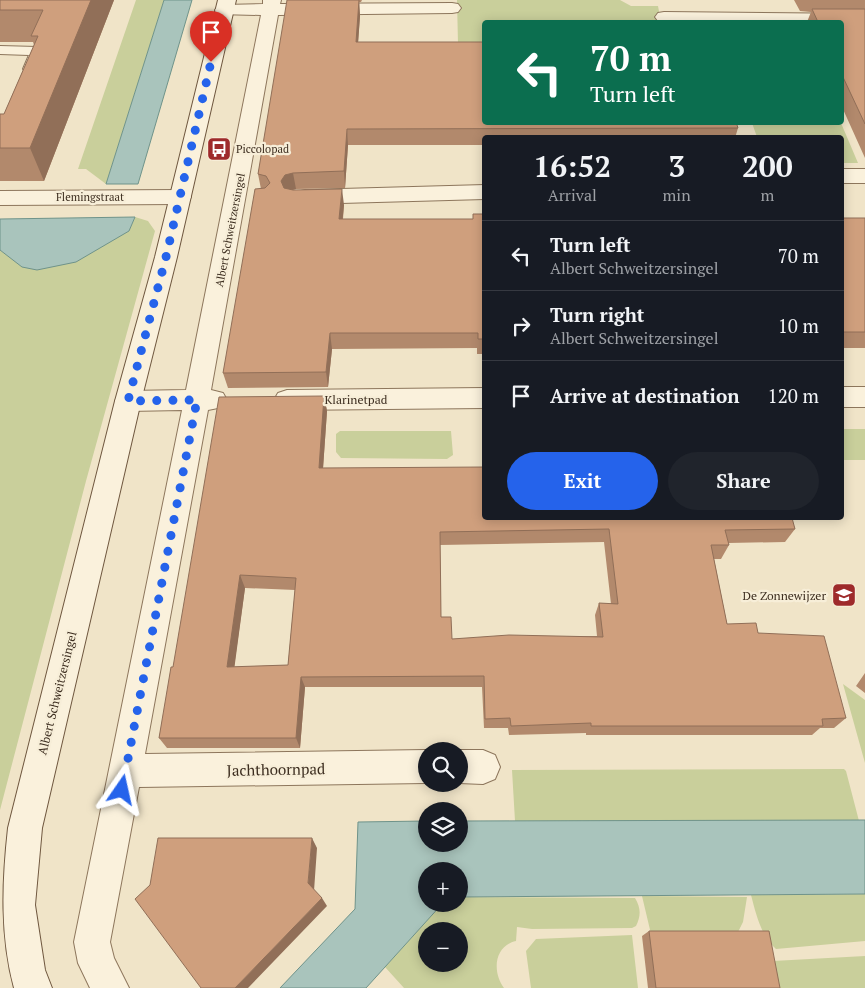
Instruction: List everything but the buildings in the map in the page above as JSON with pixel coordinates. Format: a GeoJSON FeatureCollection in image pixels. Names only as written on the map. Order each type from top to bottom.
{"type":"FeatureCollection","features":[{"type":"Feature","properties":{"kind":"street"},"geometry":{"type":"LineString","coordinates":[[225,5],[452,8]]}},
{"type":"Feature","properties":{"kind":"street","name":"Albert Schweitzersingel"},"geometry":{"type":"LineString","coordinates":[[33,988],[26,970],[17,905],[25,828],[128,401],[166,257],[225,5]]}},
{"type":"Feature","properties":{"kind":"street","name":"Albert Schweitzersingel"},"geometry":{"type":"LineString","coordinates":[[110,988],[97,963],[92,942],[197,400],[248,198],[271,5]]}},
{"type":"Feature","properties":{"kind":"street"},"geometry":{"type":"LineString","coordinates":[[664,17],[865,19]]}},
{"type":"Feature","properties":{"kind":"street"},"geometry":{"type":"LineString","coordinates":[[844,176],[865,176]]}},
{"type":"Feature","properties":{"kind":"street"},"geometry":{"type":"LineString","coordinates":[[296,198],[482,192]]}},
{"type":"Feature","properties":{"kind":"street","name":"Flemingstraat"},"geometry":{"type":"LineString","coordinates":[[0,198],[180,197]]}},
{"type":"Feature","properties":{"kind":"street"},"geometry":{"type":"LineString","coordinates":[[844,397],[865,397]]}},
{"type":"Feature","properties":{"kind":"street","name":"Klarinetpad"},"geometry":{"type":"LineString","coordinates":[[266,400],[482,398]]}},
{"type":"Feature","properties":{"kind":"street"},"geometry":{"type":"LineString","coordinates":[[128,401],[236,400]]}},
{"type":"Feature","properties":{"kind":"street","name":"Jachthoornpad"},"geometry":{"type":"LineString","coordinates":[[125,771],[418,768]]}},
{"type":"Feature","properties":{"kind":"lane"},"geometry":{"type":"LineString","coordinates":[[0,50],[37,51],[22,84]]}},
{"type":"Feature","properties":{"kind":"green space"},"geometry":{"type":"Polygon","coordinates":[[[136,0],[164,0],[106,184],[86,169],[78,169],[136,0]]]}},
{"type":"Feature","properties":{"kind":"green space"},"geometry":{"type":"Polygon","coordinates":[[[457,0],[620,0],[631,6],[658,6],[661,20],[482,20],[482,44],[458,44],[457,0]]]}},
{"type":"Feature","properties":{"kind":"green space"},"geometry":{"type":"Polygon","coordinates":[[[753,125],[842,125],[858,163],[844,163],[844,135],[756,135],[753,125]]]}},
{"type":"Feature","properties":{"kind":"green space"},"geometry":{"type":"Polygon","coordinates":[[[135,217],[148,221],[155,231],[86,481],[0,810],[0,250],[22,266],[129,231],[135,217]]]}},
{"type":"Feature","properties":{"kind":"green space"},"geometry":{"type":"Polygon","coordinates":[[[844,429],[865,429],[865,460],[844,460],[844,429]]]}},
{"type":"Feature","properties":{"kind":"green space"},"geometry":{"type":"Polygon","coordinates":[[[340,431],[451,431],[453,455],[447,459],[341,458],[336,452],[336,434],[340,431]]]}},
{"type":"Feature","properties":{"kind":"green space"},"geometry":{"type":"Polygon","coordinates":[[[843,684],[865,700],[865,763],[843,684]]]}},
{"type":"Feature","properties":{"kind":"green space"},"geometry":{"type":"Polygon","coordinates":[[[844,769],[859,821],[515,821],[512,770],[844,769]]]}},
{"type":"Feature","properties":{"kind":"green space"},"geometry":{"type":"Polygon","coordinates":[[[865,894],[865,941],[776,949],[766,938],[757,917],[751,895],[865,894]]]}},
{"type":"Feature","properties":{"kind":"green space"},"geometry":{"type":"Polygon","coordinates":[[[642,896],[747,897],[743,922],[736,936],[651,934],[642,896]]]}},
{"type":"Feature","properties":{"kind":"green space"},"geometry":{"type":"Polygon","coordinates":[[[468,897],[635,898],[639,909],[639,919],[636,926],[632,928],[532,929],[517,927],[516,941],[503,948],[497,960],[498,975],[504,988],[404,988],[385,967],[418,931],[418,972],[468,972],[468,922],[426,922],[435,912],[468,912],[468,897]]]}},
{"type":"Feature","properties":{"kind":"green space"},"geometry":{"type":"Polygon","coordinates":[[[632,935],[638,988],[531,988],[526,951],[536,939],[632,935]]]}},
{"type":"Feature","properties":{"kind":"green space"},"geometry":{"type":"Polygon","coordinates":[[[865,956],[865,988],[778,988],[773,961],[865,956]]]}},
{"type":"Feature","properties":{"kind":"water"},"geometry":{"type":"Polygon","coordinates":[[[164,0],[192,0],[138,184],[106,184],[164,0]]]}},
{"type":"Feature","properties":{"kind":"water"},"geometry":{"type":"Polygon","coordinates":[[[135,217],[129,231],[76,262],[37,270],[22,267],[0,250],[0,219],[135,217]]]}},
{"type":"Feature","properties":{"kind":"water"},"geometry":{"type":"Polygon","coordinates":[[[865,820],[865,894],[468,897],[468,862],[418,862],[418,912],[435,912],[426,922],[418,922],[418,931],[366,988],[280,988],[355,909],[358,822],[418,821],[418,852],[468,852],[468,821],[865,820]]]}},
{"type":"Feature","properties":{"kind":"place","name":"Piccolopad"},"geometry":{"type":"Point","coordinates":[219,149]}},
{"type":"Feature","properties":{"kind":"place","name":"De Zonnewijzer"},"geometry":{"type":"Point","coordinates":[844,595]}},
{"type":"Feature","properties":{"kind":"route"},"geometry":{"type":"LineString","coordinates":[[122,790],[197,400],[128,401],[166,257],[211,62]]}}]}
